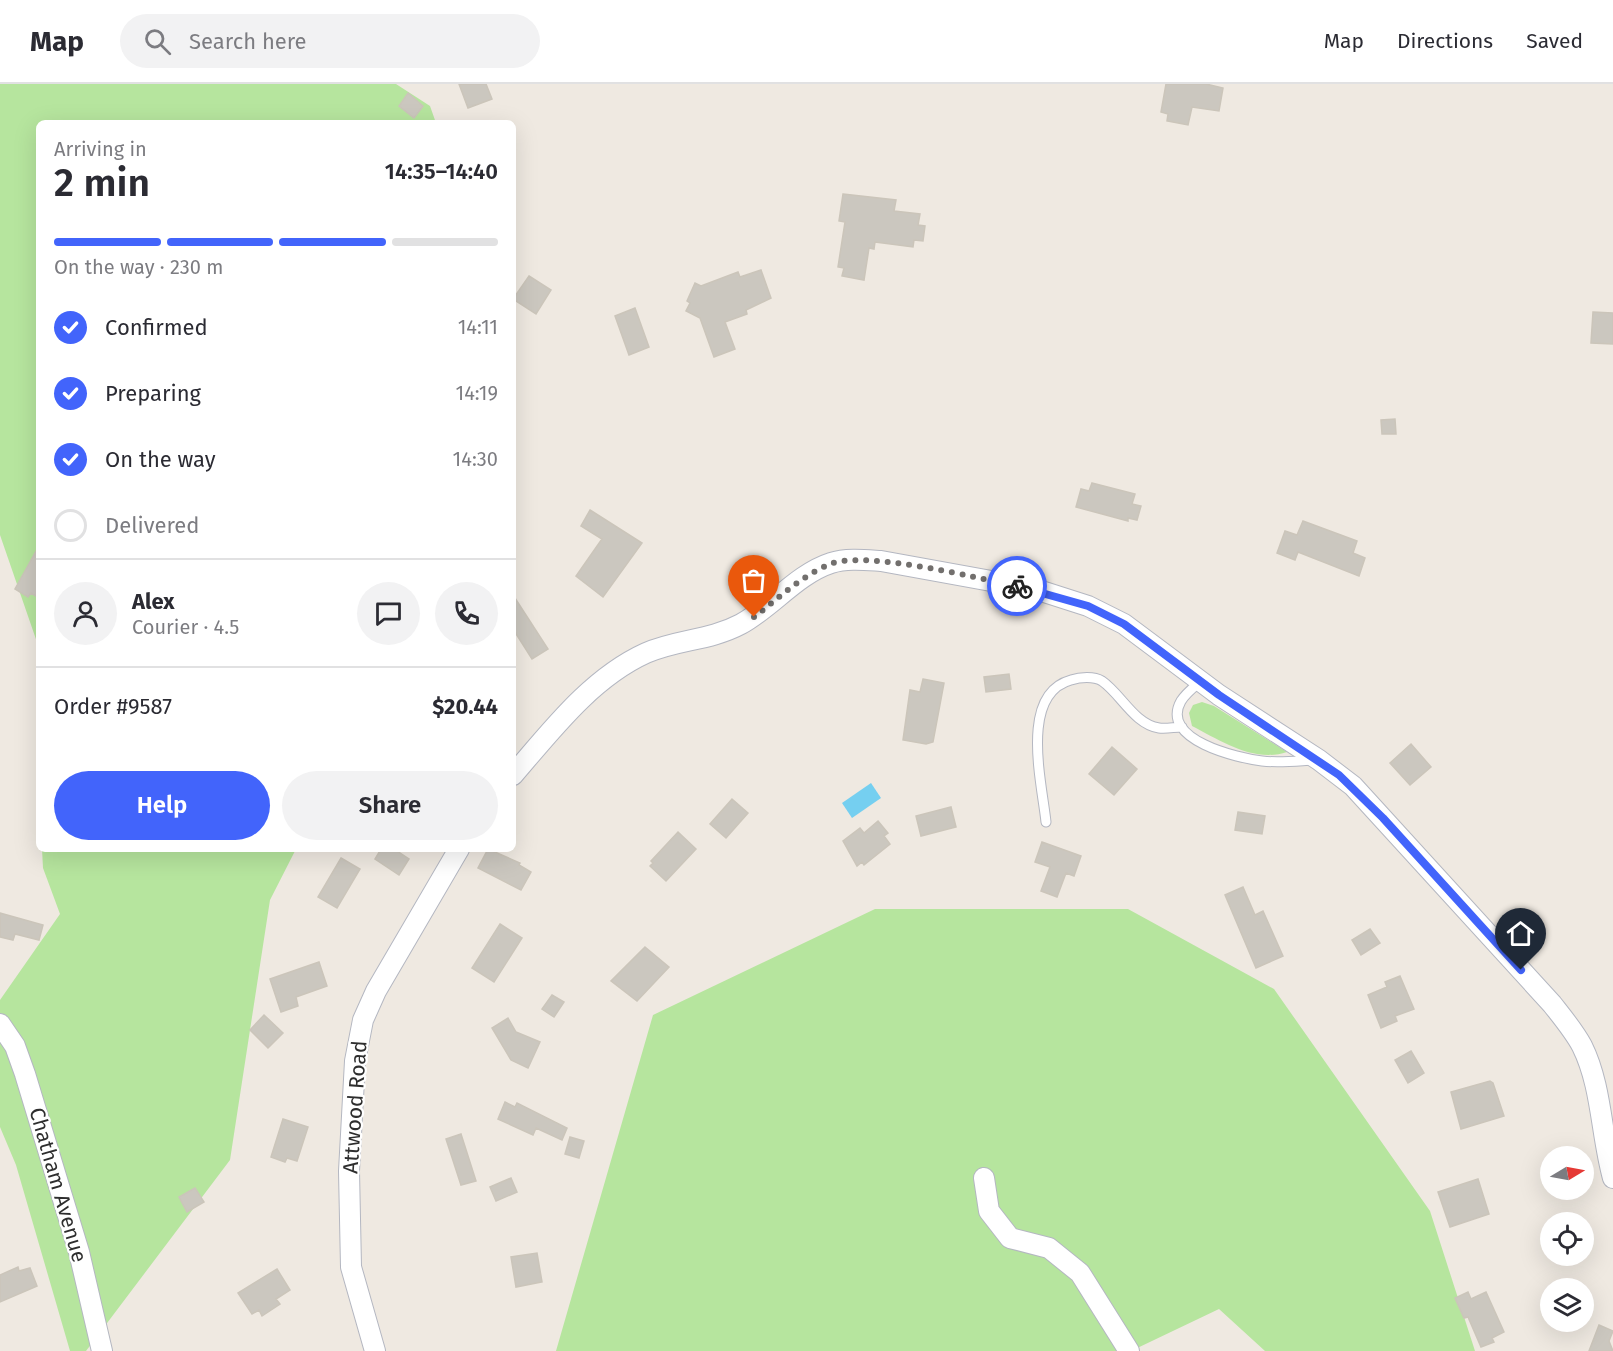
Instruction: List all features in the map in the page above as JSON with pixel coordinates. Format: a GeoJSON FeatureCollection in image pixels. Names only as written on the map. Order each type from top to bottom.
{"type":"FeatureCollection","features":[{"type":"Feature","properties":{"kind":"street"},"geometry":{"type":"LineString","coordinates":[[516,772],[595,686],[646,654],[720,635],[754,617],[806,577],[831,563],[857,560],[881,561],[1015,585],[1073,601],[1124,624],[1201,681],[1319,760],[1353,786],[1383,818],[1565,1020],[1588,1060],[1613,1178]]}},
{"type":"Feature","properties":{"kind":"street","name":"Attwood Road"},"geometry":{"type":"LineString","coordinates":[[375,1351],[351,1267],[349,1171],[355,1061],[363,1020],[376,991],[457,852]]}},
{"type":"Feature","properties":{"kind":"street","name":"Chatham Avenue"},"geometry":{"type":"LineString","coordinates":[[0,1024],[15,1046],[25,1074],[79,1252],[102,1351]]}},
{"type":"Feature","properties":{"kind":"street"},"geometry":{"type":"LineString","coordinates":[[984,1178],[989,1211],[1010,1238],[1049,1248],[1080,1273],[1129,1351]]}},
{"type":"Feature","properties":{"kind":"lane"},"geometry":{"type":"LineString","coordinates":[[1046,822],[1037,737],[1040,709],[1048,692],[1068,680],[1086,677],[1101,681],[1140,719],[1158,728],[1182,727],[1204,745],[1232,755],[1264,762],[1319,760]]}},
{"type":"Feature","properties":{"kind":"lane"},"geometry":{"type":"LineString","coordinates":[[1182,727],[1179,707],[1185,697],[1201,681]]}},
{"type":"Feature","properties":{"kind":"green space"},"geometry":{"type":"Polygon","coordinates":[[[0,84],[396,84],[430,106],[435,120],[36,120],[36,639],[0,535],[0,84]]]}},
{"type":"Feature","properties":{"kind":"green space"},"geometry":{"type":"Polygon","coordinates":[[[1202,702],[1214,706],[1287,752],[1275,755],[1250,753],[1226,744],[1192,726],[1189,713],[1193,705],[1202,702]]]}},
{"type":"Feature","properties":{"kind":"green space"},"geometry":{"type":"Polygon","coordinates":[[[42,852],[294,852],[270,900],[230,1160],[86,1351],[70,1351],[16,1165],[0,1127],[0,1000],[60,914],[43,868],[42,852]]]}},
{"type":"Feature","properties":{"kind":"green space"},"geometry":{"type":"Polygon","coordinates":[[[875,909],[1128,909],[1274,989],[1430,1211],[1475,1351],[1265,1351],[1219,1309],[1131,1351],[556,1351],[653,1015],[875,909]]]}},
{"type":"Feature","properties":{"kind":"water"},"geometry":{"type":"Polygon","coordinates":[[[871,783],[881,798],[852,818],[842,803],[871,783]]]}},
{"type":"Feature","properties":{"kind":"building"},"geometry":{"type":"Polygon","coordinates":[[[459,84],[486,84],[492,99],[468,108],[459,84]]]}},
{"type":"Feature","properties":{"kind":"building"},"geometry":{"type":"Polygon","coordinates":[[[1166,84],[1206,84],[1223,88],[1219,111],[1192,107],[1188,125],[1167,121],[1168,114],[1161,112],[1166,84]]]}},
{"type":"Feature","properties":{"kind":"building"},"geometry":{"type":"Polygon","coordinates":[[[408,93],[423,106],[414,118],[399,106],[408,93]]]}},
{"type":"Feature","properties":{"kind":"building"},"geometry":{"type":"Polygon","coordinates":[[[843,194],[896,200],[894,211],[920,214],[918,225],[925,226],[923,241],[914,240],[913,247],[875,242],[874,249],[869,248],[864,280],[842,276],[844,268],[838,267],[845,222],[839,221],[843,194]]]}},
{"type":"Feature","properties":{"kind":"building"},"geometry":{"type":"Polygon","coordinates":[[[761,270],[771,298],[746,310],[747,314],[725,322],[735,349],[714,357],[700,318],[686,311],[690,303],[687,301],[695,283],[701,286],[738,272],[740,277],[761,270]]]}},
{"type":"Feature","properties":{"kind":"building"},"geometry":{"type":"Polygon","coordinates":[[[529,276],[551,290],[536,314],[516,301],[516,295],[529,276]]]}},
{"type":"Feature","properties":{"kind":"building"},"geometry":{"type":"Polygon","coordinates":[[[635,308],[649,347],[629,355],[615,316],[635,308]]]}},
{"type":"Feature","properties":{"kind":"building"},"geometry":{"type":"Polygon","coordinates":[[[1593,312],[1613,313],[1613,344],[1591,343],[1593,312]]]}},
{"type":"Feature","properties":{"kind":"building"},"geometry":{"type":"Polygon","coordinates":[[[1395,419],[1396,434],[1382,434],[1381,420],[1395,419]]]}},
{"type":"Feature","properties":{"kind":"building"},"geometry":{"type":"Polygon","coordinates":[[[1092,483],[1135,494],[1132,504],[1141,506],[1137,520],[1128,518],[1128,521],[1076,507],[1081,489],[1089,491],[1092,483]]]}},
{"type":"Feature","properties":{"kind":"building"},"geometry":{"type":"Polygon","coordinates":[[[590,510],[642,543],[603,597],[576,576],[602,539],[581,526],[590,510]]]}},
{"type":"Feature","properties":{"kind":"building"},"geometry":{"type":"Polygon","coordinates":[[[1303,521],[1357,541],[1353,553],[1365,558],[1359,576],[1298,552],[1295,560],[1277,553],[1285,531],[1297,535],[1303,521]]]}},
{"type":"Feature","properties":{"kind":"building"},"geometry":{"type":"Polygon","coordinates":[[[36,551],[36,596],[31,593],[28,597],[15,589],[36,551]]]}},
{"type":"Feature","properties":{"kind":"building"},"geometry":{"type":"Polygon","coordinates":[[[516,600],[548,649],[532,659],[516,634],[516,600]]]}},
{"type":"Feature","properties":{"kind":"building"},"geometry":{"type":"Polygon","coordinates":[[[1009,674],[1011,689],[986,692],[984,677],[1009,674]]]}},
{"type":"Feature","properties":{"kind":"building"},"geometry":{"type":"Polygon","coordinates":[[[923,679],[944,683],[933,742],[926,744],[903,740],[910,690],[920,692],[923,679]]]}},
{"type":"Feature","properties":{"kind":"building"},"geometry":{"type":"Polygon","coordinates":[[[1411,744],[1431,767],[1410,785],[1390,763],[1411,744]]]}},
{"type":"Feature","properties":{"kind":"building"},"geometry":{"type":"Polygon","coordinates":[[[1112,747],[1137,769],[1114,795],[1089,774],[1112,747]]]}},
{"type":"Feature","properties":{"kind":"building"},"geometry":{"type":"Polygon","coordinates":[[[732,799],[748,813],[726,838],[710,824],[732,799]]]}},
{"type":"Feature","properties":{"kind":"building"},"geometry":{"type":"Polygon","coordinates":[[[951,807],[956,827],[921,836],[916,816],[951,807]]]}},
{"type":"Feature","properties":{"kind":"building"},"geometry":{"type":"Polygon","coordinates":[[[1238,812],[1265,816],[1262,834],[1235,830],[1238,812]]]}},
{"type":"Feature","properties":{"kind":"building"},"geometry":{"type":"Polygon","coordinates":[[[878,821],[888,833],[884,836],[890,844],[864,865],[862,862],[857,866],[843,841],[860,828],[864,833],[878,821]]]}},
{"type":"Feature","properties":{"kind":"building"},"geometry":{"type":"Polygon","coordinates":[[[678,832],[696,849],[666,881],[650,866],[653,863],[651,861],[678,832]]]}},
{"type":"Feature","properties":{"kind":"building"},"geometry":{"type":"Polygon","coordinates":[[[1042,842],[1081,856],[1074,876],[1066,873],[1057,897],[1041,891],[1050,867],[1035,862],[1042,842]]]}},
{"type":"Feature","properties":{"kind":"building"},"geometry":{"type":"Polygon","coordinates":[[[379,852],[398,852],[409,859],[399,875],[375,859],[379,852]]]}},
{"type":"Feature","properties":{"kind":"building"},"geometry":{"type":"Polygon","coordinates":[[[486,852],[495,852],[520,863],[519,865],[531,872],[521,890],[478,868],[486,852]]]}},
{"type":"Feature","properties":{"kind":"building"},"geometry":{"type":"Polygon","coordinates":[[[341,858],[360,869],[337,908],[318,897],[341,858]]]}},
{"type":"Feature","properties":{"kind":"building"},"geometry":{"type":"Polygon","coordinates":[[[1243,887],[1255,915],[1263,911],[1283,956],[1256,968],[1225,895],[1243,887]]]}},
{"type":"Feature","properties":{"kind":"building"},"geometry":{"type":"Polygon","coordinates":[[[0,913],[43,925],[39,940],[15,934],[13,940],[0,937],[0,913]]]}},
{"type":"Feature","properties":{"kind":"building"},"geometry":{"type":"Polygon","coordinates":[[[500,924],[522,938],[494,982],[472,968],[500,924]]]}},
{"type":"Feature","properties":{"kind":"building"},"geometry":{"type":"Polygon","coordinates":[[[1370,929],[1380,943],[1361,955],[1352,940],[1370,929]]]}},
{"type":"Feature","properties":{"kind":"building"},"geometry":{"type":"Polygon","coordinates":[[[645,947],[669,967],[637,1001],[611,981],[645,947]]]}},
{"type":"Feature","properties":{"kind":"building"},"geometry":{"type":"Polygon","coordinates":[[[319,962],[327,986],[296,997],[298,1006],[281,1012],[270,979],[319,962]]]}},
{"type":"Feature","properties":{"kind":"building"},"geometry":{"type":"Polygon","coordinates":[[[1400,976],[1414,1009],[1395,1016],[1397,1021],[1381,1028],[1368,995],[1387,987],[1385,982],[1400,976]]]}},
{"type":"Feature","properties":{"kind":"building"},"geometry":{"type":"Polygon","coordinates":[[[552,995],[564,1002],[554,1017],[542,1009],[552,995]]]}},
{"type":"Feature","properties":{"kind":"building"},"geometry":{"type":"Polygon","coordinates":[[[264,1015],[283,1033],[268,1048],[250,1030],[264,1015]]]}},
{"type":"Feature","properties":{"kind":"building"},"geometry":{"type":"Polygon","coordinates":[[[508,1018],[516,1032],[540,1042],[528,1068],[511,1060],[492,1028],[508,1018]]]}},
{"type":"Feature","properties":{"kind":"building"},"geometry":{"type":"Polygon","coordinates":[[[1411,1051],[1424,1073],[1408,1083],[1395,1060],[1411,1051]]]}},
{"type":"Feature","properties":{"kind":"building"},"geometry":{"type":"Polygon","coordinates":[[[1490,1081],[1493,1083],[1504,1116],[1461,1129],[1451,1092],[1490,1081]]]}},
{"type":"Feature","properties":{"kind":"building"},"geometry":{"type":"Polygon","coordinates":[[[505,1102],[515,1107],[517,1103],[567,1128],[562,1140],[536,1128],[533,1135],[498,1119],[505,1102]]]}},
{"type":"Feature","properties":{"kind":"building"},"geometry":{"type":"Polygon","coordinates":[[[283,1119],[308,1127],[297,1161],[287,1158],[285,1162],[271,1157],[283,1119]]]}},
{"type":"Feature","properties":{"kind":"building"},"geometry":{"type":"Polygon","coordinates":[[[461,1134],[476,1181],[461,1185],[446,1139],[461,1134]]]}},
{"type":"Feature","properties":{"kind":"building"},"geometry":{"type":"Polygon","coordinates":[[[570,1137],[584,1141],[579,1158],[565,1154],[570,1137]]]}},
{"type":"Feature","properties":{"kind":"building"},"geometry":{"type":"Polygon","coordinates":[[[511,1178],[517,1192],[496,1201],[490,1187],[511,1178]]]}},
{"type":"Feature","properties":{"kind":"building"},"geometry":{"type":"Polygon","coordinates":[[[1478,1179],[1489,1214],[1450,1227],[1438,1192],[1478,1179]]]}},
{"type":"Feature","properties":{"kind":"building"},"geometry":{"type":"Polygon","coordinates":[[[195,1188],[204,1202],[187,1212],[179,1197],[195,1188]]]}},
{"type":"Feature","properties":{"kind":"building"},"geometry":{"type":"Polygon","coordinates":[[[537,1253],[542,1282],[516,1287],[511,1257],[537,1253]]]}},
{"type":"Feature","properties":{"kind":"building"},"geometry":{"type":"Polygon","coordinates":[[[18,1267],[19,1271],[30,1268],[37,1286],[0,1302],[0,1275],[18,1267]]]}},
{"type":"Feature","properties":{"kind":"building"},"geometry":{"type":"Polygon","coordinates":[[[277,1269],[290,1290],[276,1299],[280,1304],[262,1316],[259,1310],[252,1314],[238,1293],[277,1269]]]}},
{"type":"Feature","properties":{"kind":"building"},"geometry":{"type":"Polygon","coordinates":[[[1468,1292],[1471,1299],[1486,1292],[1504,1332],[1492,1338],[1494,1342],[1481,1347],[1468,1317],[1464,1318],[1455,1298],[1468,1292]]]}},
{"type":"Feature","properties":{"kind":"building"},"geometry":{"type":"Polygon","coordinates":[[[1599,1325],[1613,1331],[1609,1341],[1613,1351],[1589,1351],[1599,1325]]]}},
{"type":"Feature","properties":{"kind":"way so far"},"geometry":{"type":"LineString","coordinates":[[754,617],[806,577],[831,563],[857,560],[881,561],[1017,586]]}},
{"type":"Feature","properties":{"kind":"route"},"geometry":{"type":"LineString","coordinates":[[1017,586],[1054,594],[1088,606],[1124,624],[1219,695],[1339,775],[1353,786],[1383,818],[1521,970]]}}]}
